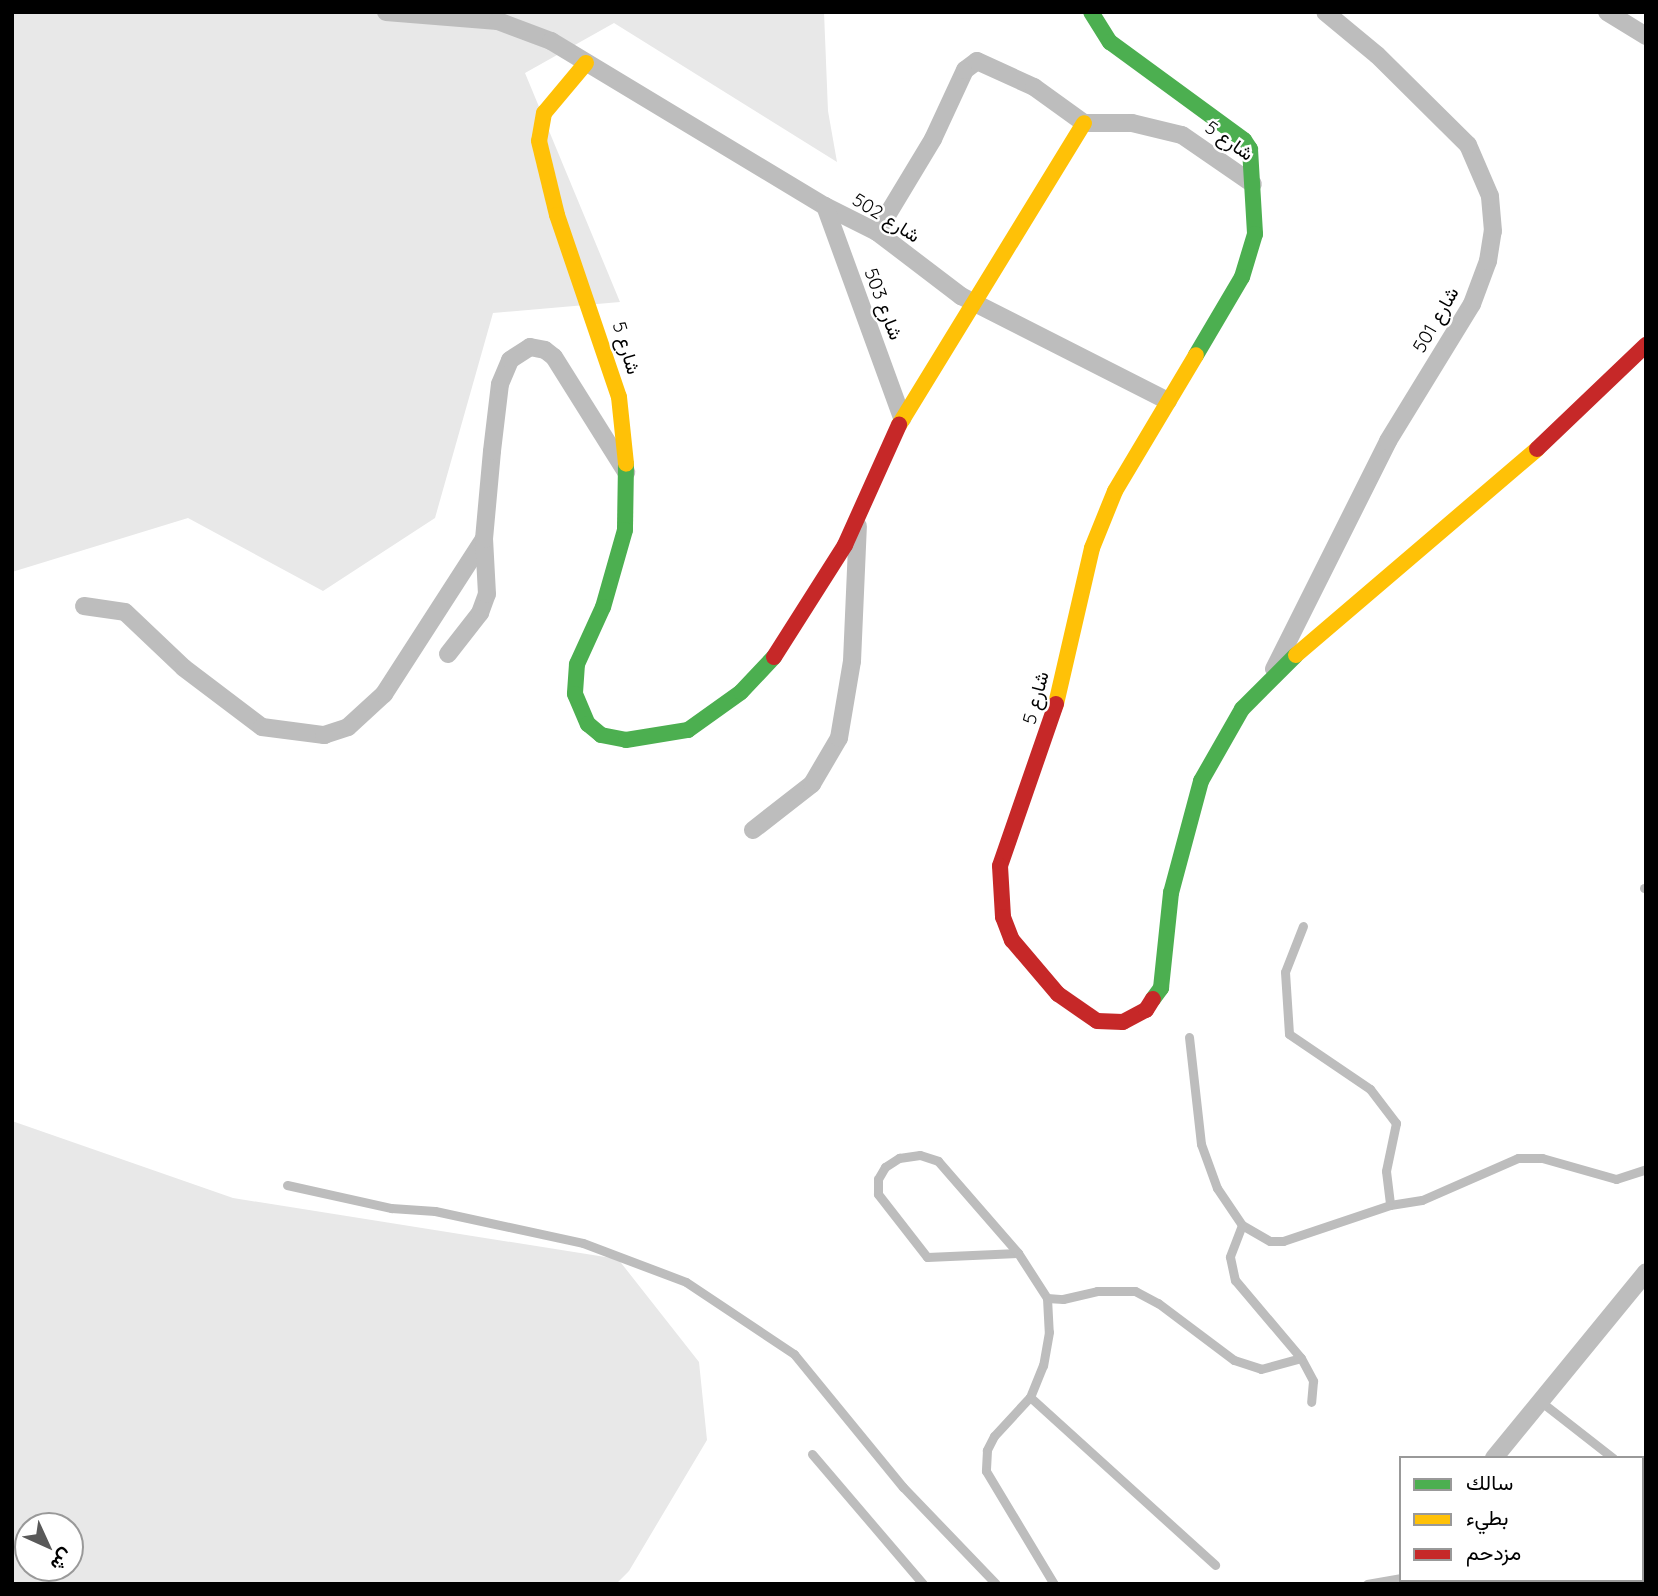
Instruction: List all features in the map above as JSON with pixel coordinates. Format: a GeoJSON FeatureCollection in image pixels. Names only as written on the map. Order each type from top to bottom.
{"type":"FeatureCollection","features":[{"type":"Feature","properties":{"kind":"street"},"geometry":{"type":"LineString","coordinates":[[386,12],[498,21],[551,41],[586,63]]}},
{"type":"Feature","properties":{"kind":"street"},"geometry":{"type":"LineString","coordinates":[[1091,12],[1110,42],[1237,132],[1250,149],[1253,184]]}},
{"type":"Feature","properties":{"kind":"street","name":"شارع 501"},"geometry":{"type":"LineString","coordinates":[[1269,678],[1388,441],[1472,304],[1489,261],[1493,231],[1490,196],[1468,145],[1424,99],[1325,12]]}},
{"type":"Feature","properties":{"kind":"street"},"geometry":{"type":"LineString","coordinates":[[1607,12],[1646,36]]}},
{"type":"Feature","properties":{"kind":"street"},"geometry":{"type":"LineString","coordinates":[[877,232],[911,180],[971,63],[979,62],[1034,88],[1084,123]]}},
{"type":"Feature","properties":{"kind":"street","name":"شارع 502"},"geometry":{"type":"LineString","coordinates":[[586,63],[669,108],[825,206],[877,232],[975,304],[1168,401]]}},
{"type":"Feature","properties":{"kind":"street","name":"شارع 5"},"geometry":{"type":"LineString","coordinates":[[586,63],[544,113],[539,141],[556,215],[619,397],[627,439],[625,530],[603,607],[577,664],[575,694],[588,724],[601,735],[626,740],[688,730],[741,692],[805,617],[858,519],[902,418],[975,304],[1084,123],[1132,123],[1182,135],[1253,184],[1255,234],[1242,277],[1115,491],[1091,548],[1049,733],[1000,866],[1003,917],[1013,940],[1058,994],[1097,1021],[1123,1022],[1146,1010],[1161,988],[1171,893],[1201,781],[1242,709],[1269,678],[1583,409],[1646,345]]}},
{"type":"Feature","properties":{"kind":"street","name":"شارع 503"},"geometry":{"type":"LineString","coordinates":[[825,206],[902,418]]}},
{"type":"Feature","properties":{"kind":"street"},"geometry":{"type":"LineString","coordinates":[[448,654],[481,613],[487,594],[484,539],[500,384],[506,367],[519,353],[538,347],[554,357],[626,472]]}},
{"type":"Feature","properties":{"kind":"street"},"geometry":{"type":"LineString","coordinates":[[753,830],[812,784],[839,738],[852,662],[858,519]]}},
{"type":"Feature","properties":{"kind":"street"},"geometry":{"type":"LineString","coordinates":[[84,606],[125,612],[184,668],[261,727],[324,735],[348,727],[384,694],[484,539]]}},
{"type":"Feature","properties":{"kind":"street"},"geometry":{"type":"LineString","coordinates":[[1496,1456],[1646,1272]]}},
{"type":"Feature","properties":{"kind":"lane"},"geometry":{"type":"LineString","coordinates":[[1303,926],[1285,972],[1289,1034],[1370,1089],[1396,1123],[1386,1171],[1391,1205]]}},
{"type":"Feature","properties":{"kind":"lane"},"geometry":{"type":"LineString","coordinates":[[1189,1037],[1201,1144],[1217,1188],[1242,1225],[1270,1241],[1283,1241],[1391,1205],[1422,1200],[1518,1158],[1542,1158],[1616,1179],[1646,1169]]}},
{"type":"Feature","properties":{"kind":"lane"},"geometry":{"type":"LineString","coordinates":[[1018,1254],[927,1257],[878,1194],[878,1179],[885,1167],[899,1158],[920,1155],[938,1161],[1018,1254],[1047,1298],[1049,1332],[1043,1365],[1030,1397],[994,1436],[987,1450],[986,1471],[1054,1584]]}},
{"type":"Feature","properties":{"kind":"lane"},"geometry":{"type":"LineString","coordinates":[[287,1185],[391,1208],[435,1210],[583,1243],[686,1282],[793,1354],[903,1487],[996,1584]]}},
{"type":"Feature","properties":{"kind":"lane"},"geometry":{"type":"LineString","coordinates":[[1242,1225],[1230,1257],[1235,1280],[1301,1358],[1313,1381],[1311,1402]]}},
{"type":"Feature","properties":{"kind":"lane"},"geometry":{"type":"LineString","coordinates":[[1047,1298],[1135,1291],[1158,1303],[1234,1360],[1261,1369],[1301,1358]]}},
{"type":"Feature","properties":{"kind":"lane"},"geometry":{"type":"LineString","coordinates":[[1030,1397],[1215,1565]]}},
{"type":"Feature","properties":{"kind":"lane"},"geometry":{"type":"LineString","coordinates":[[1539,1401],[1610,1456]]}},
{"type":"Feature","properties":{"kind":"lane"},"geometry":{"type":"LineString","coordinates":[[812,1454],[923,1584]]}},
{"type":"Feature","properties":{"kind":"lane"},"geometry":{"type":"LineString","coordinates":[[1367,1584],[1399,1578]]}},
{"type":"Feature","properties":{"kind":"shaded area"},"geometry":{"type":"Polygon","coordinates":[[[12,12],[824,12],[828,111],[837,162],[614,23],[525,73],[620,302],[493,313],[435,518],[323,591],[188,518],[12,572],[12,12]]]}},
{"type":"Feature","properties":{"kind":"shaded area"},"geometry":{"type":"Polygon","coordinates":[[[12,1121],[233,1198],[618,1259],[699,1362],[707,1440],[629,1571],[616,1584],[12,1584],[12,1121]]]}},
{"type":"Feature","properties":{"kind":"traffic: fast"},"geometry":{"type":"LineString","coordinates":[[1091,12],[1110,42],[1244,140],[1250,149],[1255,234],[1242,277],[1196,355]]}},
{"type":"Feature","properties":{"kind":"traffic: fast"},"geometry":{"type":"LineString","coordinates":[[626,464],[625,530],[603,607],[577,664],[575,694],[588,724],[601,735],[626,740],[688,730],[741,692],[774,657]]}},
{"type":"Feature","properties":{"kind":"traffic: fast"},"geometry":{"type":"LineString","coordinates":[[1153,999],[1161,988],[1171,893],[1201,781],[1242,709],[1296,655]]}},
{"type":"Feature","properties":{"kind":"traffic: slow"},"geometry":{"type":"LineString","coordinates":[[586,63],[544,113],[539,141],[557,215],[619,397],[626,464]]}},
{"type":"Feature","properties":{"kind":"traffic: slow"},"geometry":{"type":"LineString","coordinates":[[899,425],[1084,123]]}},
{"type":"Feature","properties":{"kind":"traffic: slow"},"geometry":{"type":"LineString","coordinates":[[1056,704],[1092,548],[1115,491],[1196,355]]}},
{"type":"Feature","properties":{"kind":"traffic: slow"},"geometry":{"type":"LineString","coordinates":[[1296,655],[1537,449]]}},
{"type":"Feature","properties":{"kind":"traffic: jam"},"geometry":{"type":"LineString","coordinates":[[1537,449],[1646,345]]}},
{"type":"Feature","properties":{"kind":"traffic: jam"},"geometry":{"type":"LineString","coordinates":[[774,657],[845,545],[899,425]]}},
{"type":"Feature","properties":{"kind":"traffic: jam"},"geometry":{"type":"LineString","coordinates":[[1056,704],[1000,866],[1003,917],[1012,940],[1058,994],[1097,1021],[1123,1022],[1146,1010],[1153,999]]}}]}
